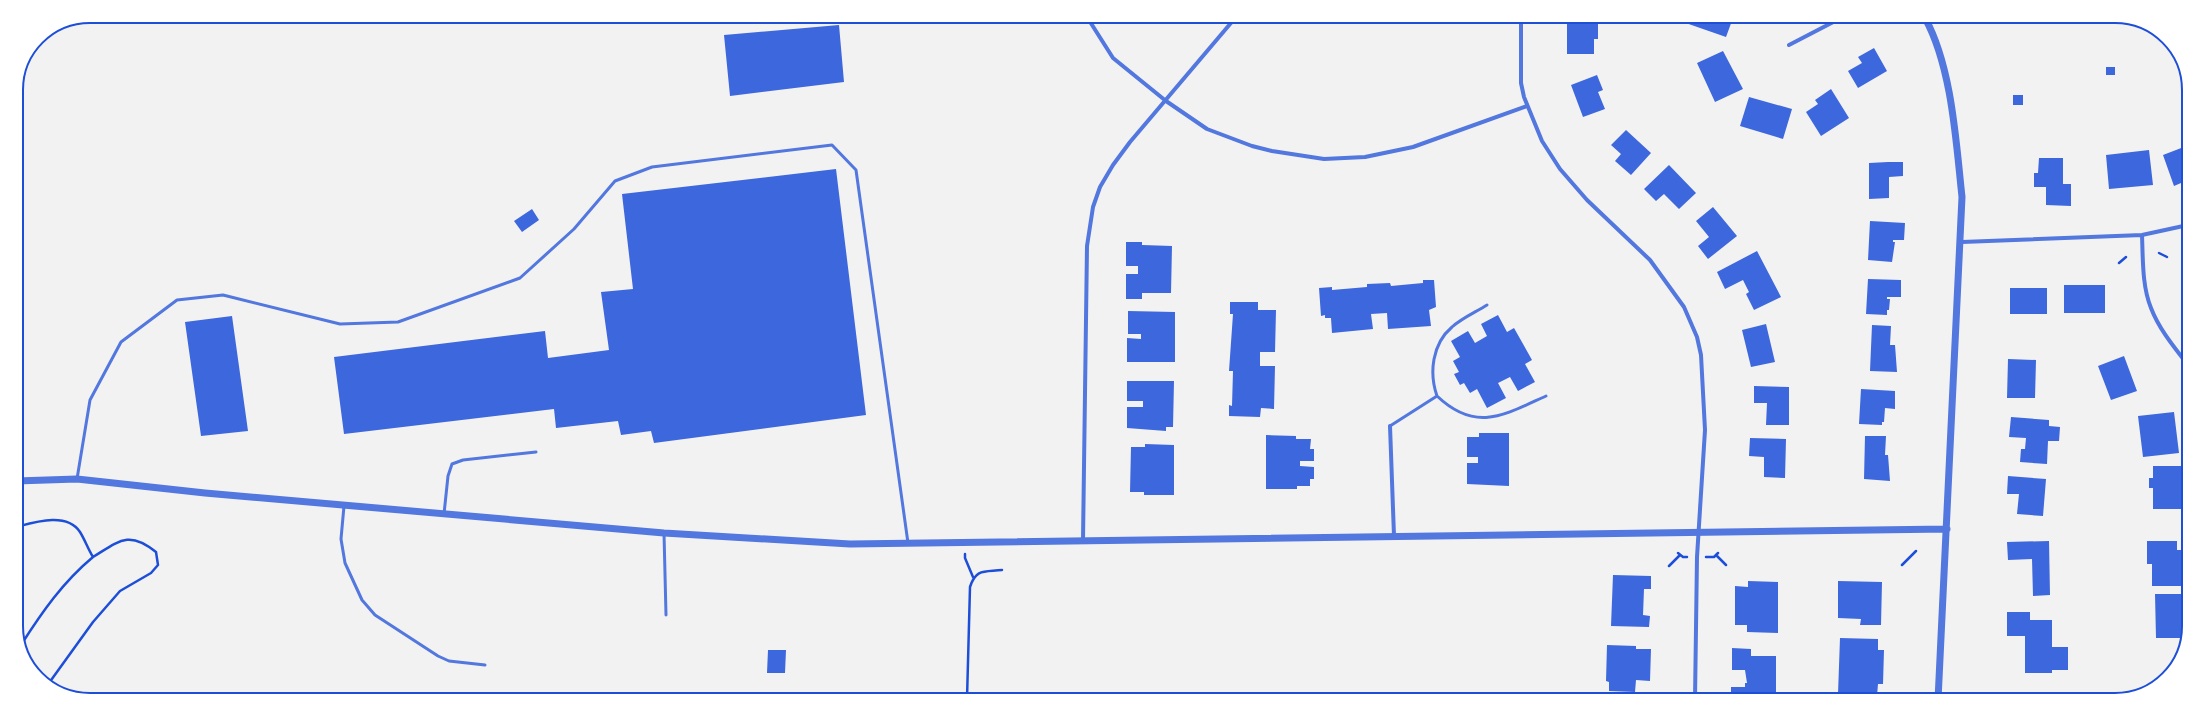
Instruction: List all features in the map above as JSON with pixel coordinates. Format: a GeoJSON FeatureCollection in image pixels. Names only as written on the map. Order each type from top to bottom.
{"type":"FeatureCollection","features":[{"type":"Feature","properties":{"kind":"street"},"geometry":{"type":"LineString","coordinates":[[1091,23],[1113,58],[1166,101],[1207,129],[1252,146],[1324,160],[1365,157],[1413,147],[1527,106]]}},
{"type":"Feature","properties":{"kind":"street"},"geometry":{"type":"LineString","coordinates":[[1083,540],[1089,227],[1100,186],[1130,142],[1231,23]]}},
{"type":"Feature","properties":{"kind":"street"},"geometry":{"type":"LineString","coordinates":[[1521,23],[1521,83],[1527,106],[1542,141],[1560,169],[1587,200],[1650,260],[1674,291],[1691,321],[1700,356],[1705,430],[1699,532],[1695,693]]}},
{"type":"Feature","properties":{"kind":"street"},"geometry":{"type":"LineString","coordinates":[[1789,45],[1831,23]]}},
{"type":"Feature","properties":{"kind":"street"},"geometry":{"type":"LineString","coordinates":[[1927,23],[1941,58],[1953,118],[1962,197],[1962,242],[1938,693]]}},
{"type":"Feature","properties":{"kind":"street"},"geometry":{"type":"LineString","coordinates":[[1962,242],[2142,235],[2182,227]]}},
{"type":"Feature","properties":{"kind":"street"},"geometry":{"type":"LineString","coordinates":[[2142,235],[2145,283],[2150,307],[2161,330],[2182,357]]}},
{"type":"Feature","properties":{"kind":"street"},"geometry":{"type":"LineString","coordinates":[[1390,426],[1394,536]]}},
{"type":"Feature","properties":{"kind":"street"},"geometry":{"type":"LineString","coordinates":[[23,481],[77,479],[344,505],[664,533],[850,544],[1947,529]]}},
{"type":"Feature","properties":{"kind":"lane"},"geometry":{"type":"LineString","coordinates":[[77,479],[90,400],[121,342],[177,300],[223,295],[340,324],[398,322],[520,278],[574,229],[615,181],[652,167],[832,145],[856,170],[908,543]]}},
{"type":"Feature","properties":{"kind":"lane"},"geometry":{"type":"LineString","coordinates":[[1487,305],[1452,327],[1442,338],[1437,350],[1432,371],[1433,385],[1437,396],[1449,407],[1465,416],[1484,418],[1504,414],[1546,396]]}},
{"type":"Feature","properties":{"kind":"lane"},"geometry":{"type":"LineString","coordinates":[[1390,426],[1437,396]]}},
{"type":"Feature","properties":{"kind":"lane"},"geometry":{"type":"LineString","coordinates":[[444,514],[448,476],[452,464],[463,460],[536,452]]}},
{"type":"Feature","properties":{"kind":"lane"},"geometry":{"type":"LineString","coordinates":[[344,505],[341,540],[345,564],[362,600],[375,615],[443,659],[486,665]]}},
{"type":"Feature","properties":{"kind":"lane"},"geometry":{"type":"LineString","coordinates":[[664,533],[666,615]]}},
{"type":"Feature","properties":{"kind":"path"},"geometry":{"type":"LineString","coordinates":[[2159,253],[2167,257]]}},
{"type":"Feature","properties":{"kind":"path"},"geometry":{"type":"LineString","coordinates":[[2119,263],[2126,257]]}},
{"type":"Feature","properties":{"kind":"path"},"geometry":{"type":"LineString","coordinates":[[23,525],[41,520],[65,521],[79,532],[93,557]]}},
{"type":"Feature","properties":{"kind":"path"},"geometry":{"type":"LineString","coordinates":[[24,640],[46,607],[72,574],[93,557],[112,545],[130,538],[145,543],[156,552],[158,565],[151,573],[120,590],[93,622],[51,680]]}},
{"type":"Feature","properties":{"kind":"path"},"geometry":{"type":"LineString","coordinates":[[965,542],[965,558],[973,577]]}},
{"type":"Feature","properties":{"kind":"path"},"geometry":{"type":"LineString","coordinates":[[1902,565],[1916,552]]}},
{"type":"Feature","properties":{"kind":"path"},"geometry":{"type":"LineString","coordinates":[[1716,554],[1726,565]]}},
{"type":"Feature","properties":{"kind":"path"},"geometry":{"type":"LineString","coordinates":[[1669,566],[1680,555]]}},
{"type":"Feature","properties":{"kind":"path"},"geometry":{"type":"LineString","coordinates":[[967,693],[970,587],[973,577],[979,572],[1002,570]]}},
{"type":"Feature","properties":{"kind":"building"},"geometry":{"type":"Polygon","coordinates":[[[1598,23],[1598,39],[1594,39],[1594,54],[1567,54],[1567,24],[1598,23]]]}},
{"type":"Feature","properties":{"kind":"building"},"geometry":{"type":"Polygon","coordinates":[[[1686,23],[1731,23],[1726,37],[1686,23]]]}},
{"type":"Feature","properties":{"kind":"building"},"geometry":{"type":"Polygon","coordinates":[[[839,25],[844,82],[730,96],[724,35],[839,25]]]}},
{"type":"Feature","properties":{"kind":"building"},"geometry":{"type":"Polygon","coordinates":[[[1874,48],[1887,71],[1858,88],[1848,71],[1862,63],[1858,57],[1874,48]]]}},
{"type":"Feature","properties":{"kind":"building"},"geometry":{"type":"Polygon","coordinates":[[[1723,51],[1743,89],[1715,102],[1697,63],[1723,51]]]}},
{"type":"Feature","properties":{"kind":"building"},"geometry":{"type":"Polygon","coordinates":[[[2106,67],[2115,67],[2115,75],[2106,75],[2106,67]]]}},
{"type":"Feature","properties":{"kind":"building"},"geometry":{"type":"Polygon","coordinates":[[[1597,75],[1603,90],[1598,92],[1605,109],[1583,117],[1571,85],[1597,75]]]}},
{"type":"Feature","properties":{"kind":"building"},"geometry":{"type":"Polygon","coordinates":[[[1831,89],[1849,118],[1821,136],[1806,112],[1818,104],[1815,100],[1831,89]]]}},
{"type":"Feature","properties":{"kind":"building"},"geometry":{"type":"Polygon","coordinates":[[[2013,95],[2023,95],[2023,105],[2013,105],[2013,95]]]}},
{"type":"Feature","properties":{"kind":"building"},"geometry":{"type":"Polygon","coordinates":[[[1749,97],[1792,109],[1783,139],[1740,126],[1749,97]]]}},
{"type":"Feature","properties":{"kind":"building"},"geometry":{"type":"Polygon","coordinates":[[[1626,130],[1651,153],[1631,175],[1615,161],[1621,154],[1611,145],[1626,130]]]}},
{"type":"Feature","properties":{"kind":"building"},"geometry":{"type":"Polygon","coordinates":[[[2182,148],[2182,183],[2174,186],[2163,155],[2182,148]]]}},
{"type":"Feature","properties":{"kind":"building"},"geometry":{"type":"Polygon","coordinates":[[[2149,150],[2153,185],[2109,189],[2106,155],[2149,150]]]}},
{"type":"Feature","properties":{"kind":"building"},"geometry":{"type":"Polygon","coordinates":[[[2039,158],[2063,158],[2063,184],[2071,184],[2071,206],[2046,205],[2046,187],[2034,187],[2034,173],[2038,173],[2039,158]]]}},
{"type":"Feature","properties":{"kind":"building"},"geometry":{"type":"Polygon","coordinates":[[[1903,162],[1903,176],[1889,177],[1889,198],[1869,199],[1869,163],[1903,162]]]}},
{"type":"Feature","properties":{"kind":"building"},"geometry":{"type":"Polygon","coordinates":[[[1669,165],[1696,193],[1679,209],[1664,194],[1656,201],[1644,189],[1669,165]]]}},
{"type":"Feature","properties":{"kind":"building"},"geometry":{"type":"Polygon","coordinates":[[[836,169],[866,415],[654,443],[651,431],[621,435],[618,421],[556,428],[554,409],[344,434],[334,357],[545,331],[548,358],[609,350],[601,292],[633,289],[622,194],[836,169]]]}},
{"type":"Feature","properties":{"kind":"building"},"geometry":{"type":"Polygon","coordinates":[[[1713,207],[1737,236],[1708,259],[1698,246],[1709,237],[1696,221],[1713,207]]]}},
{"type":"Feature","properties":{"kind":"building"},"geometry":{"type":"Polygon","coordinates":[[[532,209],[539,220],[522,232],[514,221],[532,209]]]}},
{"type":"Feature","properties":{"kind":"building"},"geometry":{"type":"Polygon","coordinates":[[[1870,221],[1905,223],[1904,240],[1893,240],[1893,242],[1895,242],[1892,262],[1868,260],[1870,221]]]}},
{"type":"Feature","properties":{"kind":"building"},"geometry":{"type":"Polygon","coordinates":[[[1126,242],[1142,242],[1142,245],[1172,246],[1171,293],[1142,293],[1142,299],[1126,299],[1126,274],[1138,274],[1138,266],[1126,266],[1126,242]]]}},
{"type":"Feature","properties":{"kind":"building"},"geometry":{"type":"Polygon","coordinates":[[[1757,251],[1781,297],[1754,310],[1746,294],[1749,292],[1743,280],[1725,289],[1717,272],[1757,251]]]}},
{"type":"Feature","properties":{"kind":"building"},"geometry":{"type":"Polygon","coordinates":[[[1868,279],[1901,280],[1901,297],[1887,297],[1887,299],[1890,299],[1887,315],[1866,314],[1868,279]]]}},
{"type":"Feature","properties":{"kind":"building"},"geometry":{"type":"Polygon","coordinates":[[[1423,280],[1434,280],[1436,307],[1429,310],[1431,326],[1388,329],[1387,313],[1371,314],[1373,329],[1332,333],[1331,318],[1325,318],[1325,315],[1321,316],[1319,288],[1332,287],[1332,290],[1367,287],[1367,284],[1390,283],[1391,286],[1423,283],[1423,280]]]}},
{"type":"Feature","properties":{"kind":"building"},"geometry":{"type":"Polygon","coordinates":[[[2064,285],[2105,285],[2105,313],[2064,313],[2064,285]]]}},
{"type":"Feature","properties":{"kind":"building"},"geometry":{"type":"Polygon","coordinates":[[[2010,288],[2047,288],[2047,314],[2010,314],[2010,288]]]}},
{"type":"Feature","properties":{"kind":"building"},"geometry":{"type":"Polygon","coordinates":[[[1230,302],[1258,302],[1258,310],[1276,310],[1275,352],[1260,352],[1260,366],[1275,366],[1274,409],[1261,408],[1260,417],[1229,416],[1229,405],[1232,406],[1233,371],[1229,371],[1233,314],[1230,314],[1230,302]]]}},
{"type":"Feature","properties":{"kind":"building"},"geometry":{"type":"Polygon","coordinates":[[[1128,311],[1175,312],[1175,362],[1127,362],[1127,338],[1141,339],[1141,334],[1128,334],[1128,311]]]}},
{"type":"Feature","properties":{"kind":"building"},"geometry":{"type":"Polygon","coordinates":[[[1498,315],[1507,332],[1514,328],[1532,360],[1525,364],[1535,382],[1518,391],[1510,377],[1498,383],[1506,398],[1487,408],[1477,389],[1470,393],[1464,383],[1460,385],[1454,374],[1459,372],[1453,361],[1460,357],[1451,341],[1468,331],[1475,343],[1487,336],[1481,324],[1498,315]]]}},
{"type":"Feature","properties":{"kind":"building"},"geometry":{"type":"Polygon","coordinates":[[[232,316],[248,431],[201,436],[185,322],[232,316]]]}},
{"type":"Feature","properties":{"kind":"building"},"geometry":{"type":"Polygon","coordinates":[[[1766,324],[1775,362],[1751,367],[1742,330],[1766,324]]]}},
{"type":"Feature","properties":{"kind":"building"},"geometry":{"type":"Polygon","coordinates":[[[1872,325],[1891,326],[1890,345],[1895,345],[1897,372],[1870,371],[1872,325]]]}},
{"type":"Feature","properties":{"kind":"building"},"geometry":{"type":"Polygon","coordinates":[[[2124,356],[2137,391],[2111,400],[2098,366],[2124,356]]]}},
{"type":"Feature","properties":{"kind":"building"},"geometry":{"type":"Polygon","coordinates":[[[2008,359],[2036,360],[2035,398],[2007,398],[2008,359]]]}},
{"type":"Feature","properties":{"kind":"building"},"geometry":{"type":"Polygon","coordinates":[[[1127,381],[1174,381],[1173,427],[1166,427],[1166,431],[1127,428],[1127,407],[1143,407],[1143,401],[1127,401],[1127,381]]]}},
{"type":"Feature","properties":{"kind":"building"},"geometry":{"type":"Polygon","coordinates":[[[1754,386],[1789,387],[1789,425],[1766,425],[1767,403],[1754,403],[1754,386]]]}},
{"type":"Feature","properties":{"kind":"building"},"geometry":{"type":"Polygon","coordinates":[[[1861,389],[1895,391],[1895,409],[1885,408],[1884,422],[1882,422],[1882,425],[1859,424],[1861,389]]]}},
{"type":"Feature","properties":{"kind":"building"},"geometry":{"type":"Polygon","coordinates":[[[2174,412],[2179,453],[2143,457],[2138,416],[2174,412]]]}},
{"type":"Feature","properties":{"kind":"building"},"geometry":{"type":"Polygon","coordinates":[[[2011,417],[2049,420],[2049,426],[2060,427],[2059,441],[2048,441],[2047,464],[2020,462],[2021,449],[2025,449],[2026,438],[2009,437],[2011,417]]]}},
{"type":"Feature","properties":{"kind":"building"},"geometry":{"type":"Polygon","coordinates":[[[1479,433],[1509,433],[1509,486],[1467,484],[1467,463],[1478,463],[1478,457],[1467,457],[1467,437],[1479,437],[1479,433]]]}},
{"type":"Feature","properties":{"kind":"building"},"geometry":{"type":"Polygon","coordinates":[[[1266,435],[1296,436],[1296,439],[1311,439],[1310,449],[1314,449],[1314,461],[1300,461],[1300,466],[1314,467],[1314,479],[1310,479],[1310,486],[1297,486],[1297,489],[1266,489],[1266,435]]]}},
{"type":"Feature","properties":{"kind":"building"},"geometry":{"type":"Polygon","coordinates":[[[1865,436],[1886,436],[1885,455],[1888,455],[1890,481],[1864,479],[1865,436]]]}},
{"type":"Feature","properties":{"kind":"building"},"geometry":{"type":"Polygon","coordinates":[[[1750,438],[1786,439],[1785,478],[1764,477],[1764,457],[1749,456],[1750,438]]]}},
{"type":"Feature","properties":{"kind":"building"},"geometry":{"type":"Polygon","coordinates":[[[1145,444],[1174,445],[1174,495],[1144,495],[1144,492],[1130,492],[1131,447],[1145,447],[1145,444]]]}},
{"type":"Feature","properties":{"kind":"building"},"geometry":{"type":"Polygon","coordinates":[[[2153,466],[2182,466],[2182,509],[2153,509],[2153,488],[2149,488],[2149,478],[2153,478],[2153,466]]]}},
{"type":"Feature","properties":{"kind":"building"},"geometry":{"type":"Polygon","coordinates":[[[2008,476],[2046,479],[2043,516],[2017,514],[2019,494],[2007,494],[2008,476]]]}},
{"type":"Feature","properties":{"kind":"building"},"geometry":{"type":"Polygon","coordinates":[[[2049,541],[2050,595],[2033,596],[2032,559],[2008,560],[2007,542],[2049,541]]]}},
{"type":"Feature","properties":{"kind":"building"},"geometry":{"type":"Polygon","coordinates":[[[2147,541],[2177,541],[2177,550],[2181,550],[2182,586],[2152,586],[2152,564],[2147,564],[2147,541]]]}},
{"type":"Feature","properties":{"kind":"building"},"geometry":{"type":"Polygon","coordinates":[[[1613,575],[1651,576],[1651,589],[1644,589],[1643,615],[1650,616],[1649,627],[1611,626],[1613,575]]]}},
{"type":"Feature","properties":{"kind":"building"},"geometry":{"type":"Polygon","coordinates":[[[1748,581],[1778,582],[1778,633],[1747,632],[1747,625],[1735,625],[1735,586],[1748,587],[1748,581]]]}},
{"type":"Feature","properties":{"kind":"building"},"geometry":{"type":"Polygon","coordinates":[[[1838,581],[1882,582],[1881,625],[1860,625],[1861,619],[1838,618],[1838,581]]]}},
{"type":"Feature","properties":{"kind":"building"},"geometry":{"type":"Polygon","coordinates":[[[2155,594],[2182,594],[2182,626],[2180,643],[2180,638],[2156,638],[2155,594]]]}},
{"type":"Feature","properties":{"kind":"building"},"geometry":{"type":"Polygon","coordinates":[[[2007,612],[2030,612],[2030,620],[2052,620],[2052,647],[2068,647],[2068,670],[2052,670],[2052,673],[2025,673],[2025,636],[2007,636],[2007,612]]]}},
{"type":"Feature","properties":{"kind":"building"},"geometry":{"type":"Polygon","coordinates":[[[1840,638],[1878,639],[1878,650],[1884,650],[1883,684],[1878,684],[1877,693],[1838,693],[1840,638]]]}},
{"type":"Feature","properties":{"kind":"building"},"geometry":{"type":"Polygon","coordinates":[[[1607,645],[1636,646],[1636,649],[1651,649],[1650,681],[1636,680],[1635,692],[1609,691],[1609,682],[1606,681],[1607,645]]]}},
{"type":"Feature","properties":{"kind":"building"},"geometry":{"type":"Polygon","coordinates":[[[1732,648],[1751,649],[1751,656],[1776,656],[1776,693],[1731,693],[1731,687],[1745,687],[1745,683],[1747,683],[1745,670],[1732,670],[1732,648]]]}},
{"type":"Feature","properties":{"kind":"building"},"geometry":{"type":"Polygon","coordinates":[[[768,650],[786,650],[785,673],[767,673],[768,650]]]}}]}
